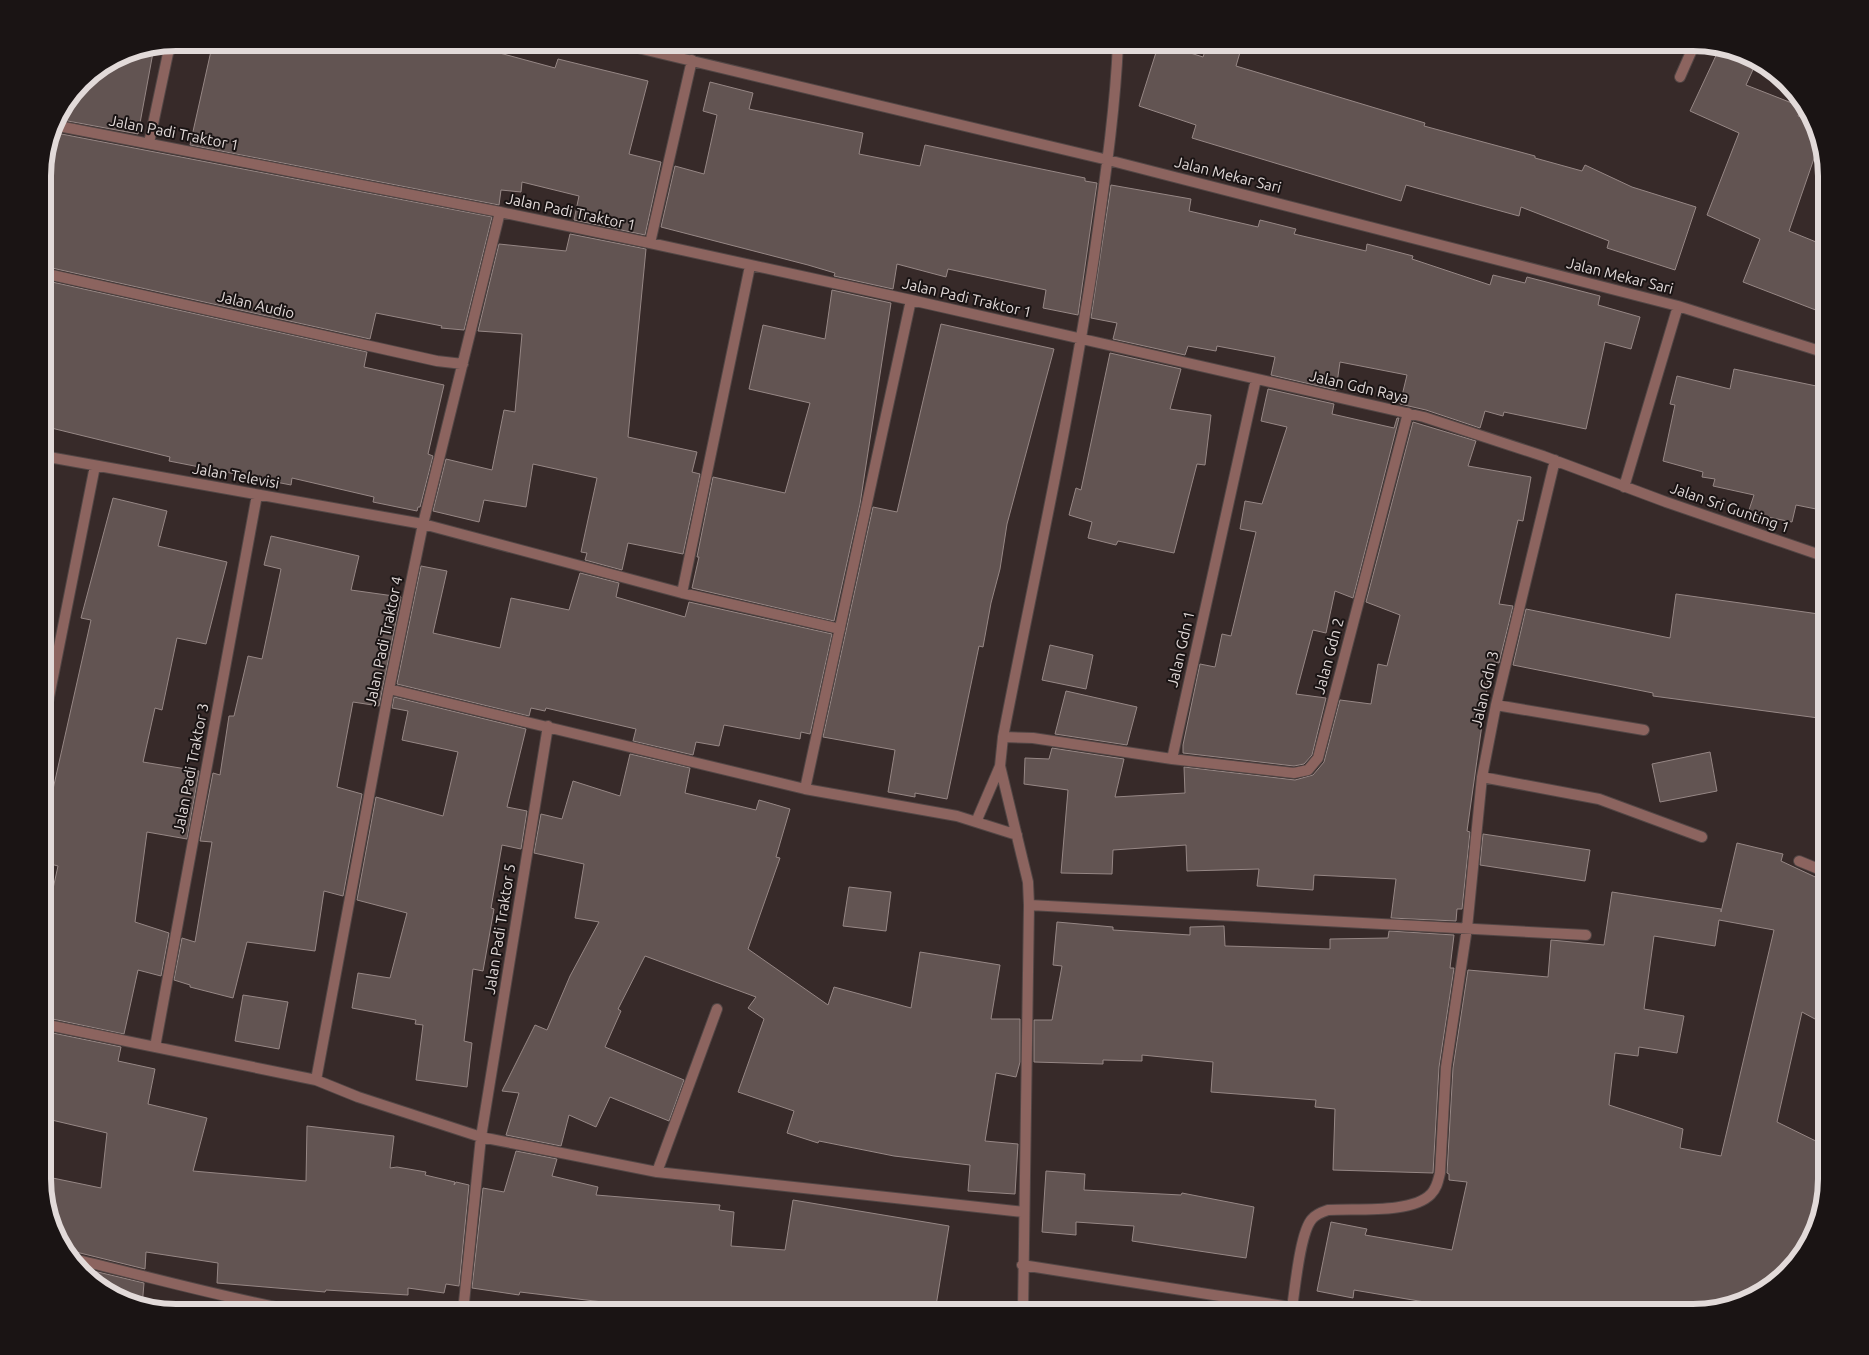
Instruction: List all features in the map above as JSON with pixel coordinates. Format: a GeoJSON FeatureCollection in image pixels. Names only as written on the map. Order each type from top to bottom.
{"type":"FeatureCollection","features":[{"type":"Feature","properties":{"kind":"street"},"geometry":{"type":"LineString","coordinates":[[976,822],[1000,766],[1003,737],[1081,339],[1108,160],[1118,51]]}},
{"type":"Feature","properties":{"kind":"street"},"geometry":{"type":"LineString","coordinates":[[1680,77],[1691,51]]}},
{"type":"Feature","properties":{"kind":"street"},"geometry":{"type":"LineString","coordinates":[[149,143],[168,52]]}},
{"type":"Feature","properties":{"kind":"street","name":"Jalan Mekar Sari"},"geometry":{"type":"LineString","coordinates":[[658,52],[1108,160],[1678,306],[1818,350]]}},
{"type":"Feature","properties":{"kind":"street"},"geometry":{"type":"LineString","coordinates":[[650,243],[692,60]]}},
{"type":"Feature","properties":{"kind":"street","name":"Jalan Padi Traktor 1"},"geometry":{"type":"LineString","coordinates":[[62,127],[650,243],[1081,339]]}},
{"type":"Feature","properties":{"kind":"street","name":"Jalan Padi Traktor 4"},"geometry":{"type":"LineString","coordinates":[[316,1080],[389,689],[423,524],[500,212]]}},
{"type":"Feature","properties":{"kind":"street"},"geometry":{"type":"LineString","coordinates":[[682,593],[750,266]]}},
{"type":"Feature","properties":{"kind":"street","name":"Jalan Audio"},"geometry":{"type":"LineString","coordinates":[[52,275],[436,360],[463,364]]}},
{"type":"Feature","properties":{"kind":"street"},"geometry":{"type":"LineString","coordinates":[[805,789],[911,300]]}},
{"type":"Feature","properties":{"kind":"street"},"geometry":{"type":"LineString","coordinates":[[1624,487],[1678,306]]}},
{"type":"Feature","properties":{"kind":"street","name":"Jalan Gdn Raya"},"geometry":{"type":"LineString","coordinates":[[1081,339],[1408,413],[1555,460],[1624,487]]}},
{"type":"Feature","properties":{"kind":"street","name":"Jalan Gdn 1"},"geometry":{"type":"LineString","coordinates":[[1172,760],[1256,379]]}},
{"type":"Feature","properties":{"kind":"street","name":"Jalan Gdn 2"},"geometry":{"type":"LineString","coordinates":[[1172,760],[1294,773],[1308,770],[1313,765],[1320,753],[1408,413]]}},
{"type":"Feature","properties":{"kind":"street","name":"Jalan Televisi"},"geometry":{"type":"LineString","coordinates":[[52,458],[423,524],[682,593],[840,629]]}},
{"type":"Feature","properties":{"kind":"street","name":"Jalan Gdn 3"},"geometry":{"type":"LineString","coordinates":[[1293,1304],[1304,1235],[1310,1220],[1318,1213],[1328,1210],[1403,1206],[1421,1202],[1431,1195],[1437,1185],[1440,1173],[1446,1067],[1467,928],[1482,778],[1496,705],[1555,460]]}},
{"type":"Feature","properties":{"kind":"street"},"geometry":{"type":"LineString","coordinates":[[52,682],[95,466]]}},
{"type":"Feature","properties":{"kind":"street","name":"Jalan Sri Gunting 1"},"geometry":{"type":"LineString","coordinates":[[1624,487],[1818,554]]}},
{"type":"Feature","properties":{"kind":"street","name":"Jalan Padi Traktor 3"},"geometry":{"type":"LineString","coordinates":[[155,1047],[257,495]]}},
{"type":"Feature","properties":{"kind":"street"},"geometry":{"type":"LineString","coordinates":[[389,689],[805,789],[957,816],[1017,835]]}},
{"type":"Feature","properties":{"kind":"street"},"geometry":{"type":"LineString","coordinates":[[1496,705],[1644,730]]}},
{"type":"Feature","properties":{"kind":"street","name":"Jalan Padi Traktor 5"},"geometry":{"type":"LineString","coordinates":[[464,1304],[481,1137],[548,726]]}},
{"type":"Feature","properties":{"kind":"street"},"geometry":{"type":"LineString","coordinates":[[1003,737],[1033,738],[1172,760]]}},
{"type":"Feature","properties":{"kind":"street"},"geometry":{"type":"LineString","coordinates":[[1000,766],[1028,882],[1029,905],[1022,1304]]}},
{"type":"Feature","properties":{"kind":"street"},"geometry":{"type":"LineString","coordinates":[[1482,778],[1599,799],[1702,838]]}},
{"type":"Feature","properties":{"kind":"street"},"geometry":{"type":"LineString","coordinates":[[1799,861],[1818,869]]}},
{"type":"Feature","properties":{"kind":"street"},"geometry":{"type":"LineString","coordinates":[[1029,905],[1586,934]]}},
{"type":"Feature","properties":{"kind":"street"},"geometry":{"type":"LineString","coordinates":[[657,1172],[717,1009]]}},
{"type":"Feature","properties":{"kind":"street"},"geometry":{"type":"LineString","coordinates":[[52,1026],[316,1080],[358,1097],[481,1137],[657,1172],[1024,1212]]}},
{"type":"Feature","properties":{"kind":"street"},"geometry":{"type":"LineString","coordinates":[[82,1261],[256,1304]]}},
{"type":"Feature","properties":{"kind":"street"},"geometry":{"type":"LineString","coordinates":[[1022,1264],[1267,1304]]}},
{"type":"Feature","properties":{"kind":"building"},"geometry":{"type":"Polygon","coordinates":[[[1156,51],[1185,51],[1203,57],[1205,51],[1240,51],[1236,66],[1425,123],[1424,126],[1535,156],[1535,158],[1582,171],[1585,165],[1632,187],[1696,207],[1675,270],[1607,248],[1609,241],[1521,207],[1519,216],[1406,185],[1401,201],[1192,138],[1196,125],[1139,106],[1156,51]]]}},
{"type":"Feature","properties":{"kind":"building"},"geometry":{"type":"Polygon","coordinates":[[[211,52],[495,52],[555,68],[558,59],[648,81],[629,154],[661,162],[645,235],[574,220],[579,196],[522,182],[521,192],[501,190],[499,205],[190,145],[211,52]]]}},
{"type":"Feature","properties":{"kind":"building"},"geometry":{"type":"Polygon","coordinates":[[[153,54],[138,134],[65,120],[82,94],[100,77],[121,64],[153,54]]]}},
{"type":"Feature","properties":{"kind":"building"},"geometry":{"type":"Polygon","coordinates":[[[1717,54],[1733,58],[1754,67],[1746,85],[1795,104],[1800,112],[1798,116],[1803,117],[1805,121],[1816,154],[1789,231],[1818,243],[1818,311],[1743,282],[1760,239],[1707,215],[1739,133],[1690,111],[1717,54]]]}},
{"type":"Feature","properties":{"kind":"building"},"geometry":{"type":"Polygon","coordinates":[[[710,82],[753,93],[749,109],[863,133],[859,154],[920,166],[925,145],[1085,178],[1085,181],[1097,183],[1078,315],[1043,308],[1046,290],[948,269],[946,277],[897,264],[893,289],[834,276],[835,273],[808,265],[661,227],[675,166],[704,174],[717,115],[703,111],[710,82]]]}},
{"type":"Feature","properties":{"kind":"building"},"geometry":{"type":"Polygon","coordinates":[[[59,134],[492,217],[464,330],[441,328],[442,326],[376,313],[370,339],[52,268],[52,160],[59,134]]]}},
{"type":"Feature","properties":{"kind":"building"},"geometry":{"type":"Polygon","coordinates":[[[1111,185],[1191,199],[1189,211],[1258,227],[1260,220],[1296,229],[1294,234],[1366,251],[1367,244],[1413,256],[1412,259],[1490,285],[1493,275],[1525,283],[1527,277],[1600,296],[1598,305],[1640,317],[1631,349],[1605,342],[1586,429],[1504,412],[1503,416],[1485,411],[1480,428],[1426,410],[1400,404],[1407,375],[1340,362],[1336,390],[1271,375],[1275,357],[1217,346],[1216,351],[1188,346],[1185,355],[1113,339],[1117,323],[1091,318],[1111,185]]]}},
{"type":"Feature","properties":{"kind":"building"},"geometry":{"type":"Polygon","coordinates":[[[570,234],[646,249],[628,437],[697,452],[692,472],[700,474],[683,554],[628,543],[622,570],[585,560],[587,553],[581,552],[597,478],[533,464],[526,507],[484,500],[479,522],[433,511],[446,459],[492,470],[504,410],[515,412],[522,334],[478,331],[499,244],[566,251],[570,234]]]}},
{"type":"Feature","properties":{"kind":"building"},"geometry":{"type":"Polygon","coordinates":[[[52,282],[367,352],[364,367],[444,385],[428,454],[433,456],[420,507],[418,507],[417,511],[373,502],[374,497],[292,478],[291,485],[169,461],[170,457],[52,428],[52,282]]]}},
{"type":"Feature","properties":{"kind":"building"},"geometry":{"type":"Polygon","coordinates":[[[832,290],[891,303],[860,504],[834,621],[692,588],[713,477],[785,493],[810,403],[749,389],[763,325],[825,339],[832,290]]]}},
{"type":"Feature","properties":{"kind":"building"},"geometry":{"type":"Polygon","coordinates":[[[941,324],[1054,349],[1007,524],[1000,569],[991,603],[983,647],[979,646],[947,799],[915,793],[915,797],[888,792],[895,750],[823,737],[873,507],[897,512],[941,324]]]}},
{"type":"Feature","properties":{"kind":"building"},"geometry":{"type":"Polygon","coordinates":[[[1110,353],[1181,369],[1170,409],[1211,415],[1205,465],[1197,464],[1174,553],[1118,541],[1116,545],[1088,538],[1092,522],[1069,515],[1076,488],[1081,490],[1110,353]]]}},
{"type":"Feature","properties":{"kind":"building"},"geometry":{"type":"Polygon","coordinates":[[[1734,369],[1818,386],[1818,509],[1796,505],[1792,522],[1748,513],[1754,495],[1713,486],[1715,479],[1702,477],[1703,472],[1663,461],[1675,405],[1670,404],[1677,376],[1730,389],[1734,369]]]}},
{"type":"Feature","properties":{"kind":"building"},"geometry":{"type":"Polygon","coordinates":[[[1268,389],[1334,404],[1332,414],[1394,428],[1397,418],[1399,418],[1353,598],[1335,591],[1326,633],[1313,630],[1296,694],[1326,698],[1312,755],[1304,764],[1294,766],[1183,753],[1183,745],[1200,664],[1215,667],[1222,634],[1231,636],[1256,532],[1240,529],[1245,501],[1262,504],[1287,427],[1261,421],[1268,389]]]}},
{"type":"Feature","properties":{"kind":"building"},"geometry":{"type":"Polygon","coordinates":[[[1413,422],[1476,441],[1468,466],[1531,477],[1523,521],[1518,520],[1499,604],[1513,606],[1499,663],[1494,662],[1490,683],[1488,682],[1467,831],[1470,832],[1462,909],[1457,909],[1456,921],[1391,918],[1396,879],[1314,875],[1313,890],[1257,886],[1259,869],[1187,871],[1186,845],[1113,850],[1112,874],[1061,873],[1068,790],[1024,784],[1025,758],[1049,759],[1052,748],[1124,759],[1115,797],[1185,793],[1184,767],[1295,780],[1313,775],[1324,762],[1340,700],[1371,704],[1378,664],[1387,666],[1400,615],[1366,602],[1413,422]]]}},
{"type":"Feature","properties":{"kind":"building"},"geometry":{"type":"Polygon","coordinates":[[[113,498],[167,511],[158,546],[227,562],[206,644],[177,638],[162,710],[155,708],[143,762],[199,771],[187,839],[147,832],[135,922],[169,933],[161,976],[138,970],[124,1034],[52,1019],[52,893],[58,866],[52,864],[52,794],[91,620],[81,618],[113,498]]]}},
{"type":"Feature","properties":{"kind":"building"},"geometry":{"type":"Polygon","coordinates":[[[271,536],[359,556],[351,590],[401,597],[379,706],[353,702],[337,787],[362,794],[343,896],[324,891],[315,951],[247,942],[233,998],[190,987],[190,985],[174,980],[182,938],[195,942],[212,842],[200,841],[213,773],[220,775],[229,716],[234,716],[248,656],[262,659],[281,569],[264,565],[271,536]]]}},
{"type":"Feature","properties":{"kind":"building"},"geometry":{"type":"Polygon","coordinates":[[[421,566],[447,571],[433,633],[500,648],[511,598],[569,610],[580,573],[619,583],[616,597],[685,617],[689,602],[832,634],[810,734],[801,732],[800,739],[724,725],[719,746],[696,742],[693,755],[633,741],[636,729],[546,708],[545,711],[531,708],[529,716],[397,684],[421,566]]]}},
{"type":"Feature","properties":{"kind":"building"},"geometry":{"type":"Polygon","coordinates":[[[1676,594],[1818,614],[1818,718],[1653,696],[1653,693],[1513,665],[1526,609],[1670,638],[1676,594]]]}},
{"type":"Feature","properties":{"kind":"building"},"geometry":{"type":"Polygon","coordinates":[[[1050,645],[1093,655],[1086,689],[1042,680],[1050,645]]]}},
{"type":"Feature","properties":{"kind":"building"},"geometry":{"type":"Polygon","coordinates":[[[1066,691],[1137,707],[1127,745],[1055,734],[1066,691]]]}},
{"type":"Feature","properties":{"kind":"building"},"geometry":{"type":"Polygon","coordinates":[[[394,697],[526,729],[507,807],[527,811],[521,849],[502,845],[491,908],[494,909],[483,971],[473,969],[464,1041],[472,1043],[467,1087],[416,1080],[423,1025],[415,1024],[416,1020],[352,1008],[358,973],[390,978],[407,913],[357,900],[376,797],[443,816],[458,752],[402,740],[408,711],[392,708],[394,697]]]}},
{"type":"Feature","properties":{"kind":"building"},"geometry":{"type":"Polygon","coordinates":[[[1710,752],[1717,791],[1660,802],[1652,764],[1710,752]]]}},
{"type":"Feature","properties":{"kind":"building"},"geometry":{"type":"Polygon","coordinates":[[[630,754],[690,768],[685,793],[756,810],[759,800],[790,809],[776,857],[780,858],[748,949],[828,1005],[834,987],[911,1008],[920,952],[1000,965],[991,1019],[1020,1019],[1020,1062],[1016,1077],[996,1073],[985,1141],[1018,1144],[1015,1194],[968,1191],[970,1165],[894,1156],[819,1141],[818,1143],[787,1133],[794,1111],[738,1092],[764,1019],[748,1008],[756,997],[645,956],[618,1009],[621,1011],[605,1047],[684,1080],[669,1121],[610,1097],[596,1127],[569,1115],[561,1146],[506,1135],[519,1093],[502,1091],[535,1025],[547,1030],[570,976],[599,922],[575,918],[584,864],[534,853],[541,814],[562,819],[573,781],[620,796],[630,754]]]}},
{"type":"Feature","properties":{"kind":"building"},"geometry":{"type":"Polygon","coordinates":[[[1483,834],[1590,850],[1585,881],[1480,865],[1483,834]]]}},
{"type":"Feature","properties":{"kind":"building"},"geometry":{"type":"Polygon","coordinates":[[[1737,843],[1783,854],[1781,861],[1818,878],[1818,1021],[1802,1012],[1777,1122],[1818,1142],[1817,1195],[1811,1219],[1801,1241],[1792,1255],[1775,1273],[1748,1291],[1733,1297],[1692,1304],[1436,1304],[1354,1290],[1353,1298],[1317,1291],[1331,1222],[1367,1229],[1365,1235],[1452,1250],[1467,1182],[1449,1180],[1449,1174],[1447,1173],[1453,1068],[1468,970],[1548,977],[1551,940],[1604,945],[1612,892],[1721,909],[1721,912],[1737,843]],[[1719,920],[1715,946],[1654,936],[1644,1009],[1684,1016],[1677,1053],[1639,1047],[1638,1056],[1615,1053],[1609,1105],[1683,1129],[1680,1148],[1721,1156],[1774,930],[1719,920]]]}},
{"type":"Feature","properties":{"kind":"building"},"geometry":{"type":"Polygon","coordinates":[[[849,887],[891,892],[886,931],[843,926],[849,887]]]}},
{"type":"Feature","properties":{"kind":"building"},"geometry":{"type":"Polygon","coordinates":[[[1057,922],[1113,927],[1113,930],[1190,935],[1190,927],[1224,926],[1225,946],[1330,949],[1330,939],[1388,938],[1389,931],[1454,935],[1450,968],[1454,968],[1439,1067],[1433,1173],[1333,1170],[1335,1109],[1315,1107],[1316,1100],[1211,1092],[1213,1062],[1142,1055],[1142,1061],[1103,1060],[1103,1064],[1034,1062],[1034,1020],[1052,1020],[1062,966],[1053,965],[1057,922]]]}},
{"type":"Feature","properties":{"kind":"building"},"geometry":{"type":"Polygon","coordinates":[[[243,995],[288,1002],[279,1049],[235,1041],[243,995]]]}},
{"type":"Feature","properties":{"kind":"building"},"geometry":{"type":"Polygon","coordinates":[[[52,1033],[121,1047],[118,1061],[155,1069],[148,1104],[207,1118],[193,1171],[306,1181],[307,1126],[394,1136],[390,1168],[397,1167],[426,1172],[425,1175],[455,1182],[454,1185],[456,1182],[469,1185],[459,1286],[446,1284],[444,1293],[408,1288],[408,1295],[326,1290],[325,1292],[217,1283],[218,1263],[146,1252],[145,1269],[75,1252],[64,1234],[56,1211],[52,1195],[52,1178],[101,1188],[107,1133],[52,1120],[52,1033]]]}},
{"type":"Feature","properties":{"kind":"building"},"geometry":{"type":"Polygon","coordinates":[[[516,1151],[557,1159],[552,1176],[598,1187],[596,1195],[720,1205],[719,1210],[734,1212],[731,1246],[785,1250],[793,1200],[949,1226],[936,1304],[619,1304],[520,1292],[519,1295],[472,1288],[483,1188],[504,1192],[516,1151]]]}},
{"type":"Feature","properties":{"kind":"building"},"geometry":{"type":"Polygon","coordinates":[[[1046,1171],[1085,1174],[1084,1190],[1181,1195],[1182,1193],[1254,1207],[1246,1258],[1132,1241],[1134,1226],[1076,1222],[1076,1235],[1042,1232],[1046,1171]]]}},
{"type":"Feature","properties":{"kind":"building"},"geometry":{"type":"Polygon","coordinates":[[[92,1271],[144,1283],[143,1299],[114,1287],[92,1271]]]}}]}
